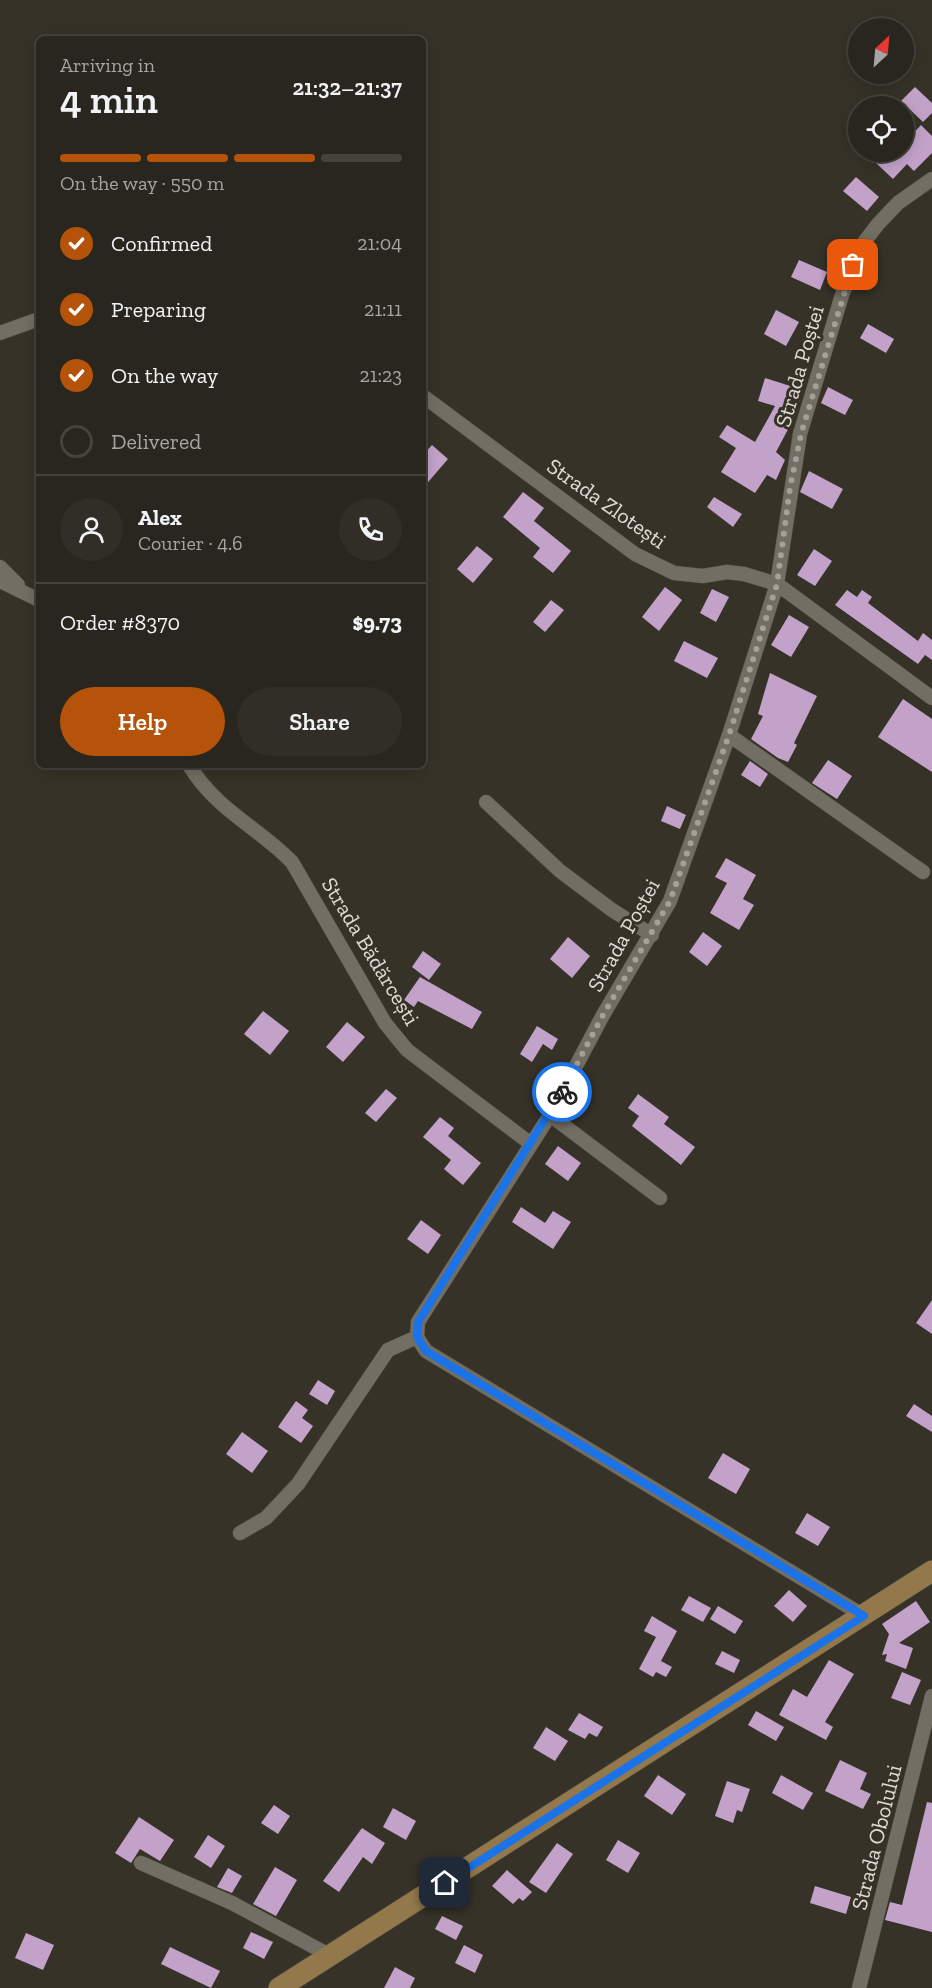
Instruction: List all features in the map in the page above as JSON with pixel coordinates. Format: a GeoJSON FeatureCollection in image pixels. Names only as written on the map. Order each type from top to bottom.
{"type":"FeatureCollection","features":[{"type":"Feature","properties":{"kind":"main road"},"geometry":{"type":"LineString","coordinates":[[279,1988],[932,1571]]}},
{"type":"Feature","properties":{"kind":"street","name":"Strada Poștei"},"geometry":{"type":"LineString","coordinates":[[417,1337],[418,1322],[550,1114],[603,1015],[670,901],[729,735],[777,584],[790,488],[801,434],[853,265],[878,224],[898,203],[932,179]]}},
{"type":"Feature","properties":{"kind":"street"},"geometry":{"type":"LineString","coordinates":[[0,333],[36,320]]}},
{"type":"Feature","properties":{"kind":"street","name":"Strada Zlotești"},"geometry":{"type":"LineString","coordinates":[[426,398],[635,554],[657,566],[686,575],[728,572],[744,574],[777,584],[932,698]]}},
{"type":"Feature","properties":{"kind":"street"},"geometry":{"type":"LineString","coordinates":[[0,567],[26,593]]}},
{"type":"Feature","properties":{"kind":"street"},"geometry":{"type":"LineString","coordinates":[[0,581],[36,598]]}},
{"type":"Feature","properties":{"kind":"street"},"geometry":{"type":"LineString","coordinates":[[729,735],[923,872]]}},
{"type":"Feature","properties":{"kind":"street","name":"Strada Bădărcești"},"geometry":{"type":"LineString","coordinates":[[191,768],[197,778],[226,809],[280,849],[292,862],[385,1023],[407,1050],[531,1144]]}},
{"type":"Feature","properties":{"kind":"street"},"geometry":{"type":"LineString","coordinates":[[486,802],[560,871],[612,910],[652,935]]}},
{"type":"Feature","properties":{"kind":"street"},"geometry":{"type":"LineString","coordinates":[[550,1114],[660,1198]]}},
{"type":"Feature","properties":{"kind":"street"},"geometry":{"type":"LineString","coordinates":[[240,1533],[266,1518],[298,1484],[388,1350],[417,1337],[426,1351],[864,1616]]}},
{"type":"Feature","properties":{"kind":"street","name":"Strada Obolului"},"geometry":{"type":"LineString","coordinates":[[860,1988],[932,1696]]}},
{"type":"Feature","properties":{"kind":"street"},"geometry":{"type":"LineString","coordinates":[[141,1863],[232,1904],[331,1956]]}},
{"type":"Feature","properties":{"kind":"building"},"geometry":{"type":"Polygon","coordinates":[[[915,87],[932,103],[932,113],[923,122],[914,113],[914,96],[906,96],[915,87]]]}},
{"type":"Feature","properties":{"kind":"building"},"geometry":{"type":"Polygon","coordinates":[[[921,125],[932,136],[932,153],[914,171],[907,164],[893,179],[876,163],[914,162],[914,132],[921,125]]]}},
{"type":"Feature","properties":{"kind":"building"},"geometry":{"type":"Polygon","coordinates":[[[856,177],[879,197],[867,211],[843,191],[856,177]]]}},
{"type":"Feature","properties":{"kind":"building"},"geometry":{"type":"Polygon","coordinates":[[[799,260],[827,272],[820,290],[791,277],[799,260]]]}},
{"type":"Feature","properties":{"kind":"building"},"geometry":{"type":"Polygon","coordinates":[[[776,310],[799,322],[786,346],[764,334],[776,310]]]}},
{"type":"Feature","properties":{"kind":"building"},"geometry":{"type":"Polygon","coordinates":[[[868,324],[894,339],[886,353],[860,338],[868,324]]]}},
{"type":"Feature","properties":{"kind":"building"},"geometry":{"type":"Polygon","coordinates":[[[765,378],[803,390],[793,420],[776,452],[785,460],[776,480],[767,475],[755,493],[721,472],[736,448],[719,437],[727,425],[755,442],[775,406],[758,401],[765,378]]]}},
{"type":"Feature","properties":{"kind":"building"},"geometry":{"type":"Polygon","coordinates":[[[828,387],[853,400],[845,415],[821,403],[828,387]]]}},
{"type":"Feature","properties":{"kind":"building"},"geometry":{"type":"Polygon","coordinates":[[[432,445],[448,459],[426,485],[426,452],[432,445]]]}},
{"type":"Feature","properties":{"kind":"building"},"geometry":{"type":"Polygon","coordinates":[[[809,471],[843,489],[832,509],[800,492],[809,471]]]}},
{"type":"Feature","properties":{"kind":"building"},"geometry":{"type":"Polygon","coordinates":[[[523,492],[544,508],[534,521],[571,551],[553,573],[533,557],[540,548],[503,517],[523,492]]]}},
{"type":"Feature","properties":{"kind":"building"},"geometry":{"type":"Polygon","coordinates":[[[714,497],[742,514],[733,527],[707,507],[714,497]]]}},
{"type":"Feature","properties":{"kind":"building"},"geometry":{"type":"Polygon","coordinates":[[[477,546],[493,559],[473,583],[457,569],[477,546]]]}},
{"type":"Feature","properties":{"kind":"building"},"geometry":{"type":"Polygon","coordinates":[[[814,549],[832,561],[815,586],[797,575],[814,549]]]}},
{"type":"Feature","properties":{"kind":"building"},"geometry":{"type":"Polygon","coordinates":[[[665,587],[682,600],[659,631],[642,617],[665,587]]]}},
{"type":"Feature","properties":{"kind":"building"},"geometry":{"type":"Polygon","coordinates":[[[712,589],[729,597],[716,622],[700,613],[712,589]]]}},
{"type":"Feature","properties":{"kind":"building"},"geometry":{"type":"Polygon","coordinates":[[[847,590],[857,597],[862,590],[872,597],[868,603],[918,641],[923,633],[932,640],[932,660],[925,655],[918,664],[835,605],[847,590]]]}},
{"type":"Feature","properties":{"kind":"building"},"geometry":{"type":"Polygon","coordinates":[[[551,600],[564,610],[545,632],[533,622],[551,600]]]}},
{"type":"Feature","properties":{"kind":"building"},"geometry":{"type":"Polygon","coordinates":[[[789,615],[809,627],[791,657],[771,645],[789,615]]]}},
{"type":"Feature","properties":{"kind":"building"},"geometry":{"type":"Polygon","coordinates":[[[684,641],[718,658],[707,678],[674,661],[684,641]]]}},
{"type":"Feature","properties":{"kind":"building"},"geometry":{"type":"Polygon","coordinates":[[[770,673],[817,696],[794,743],[797,745],[788,762],[778,758],[751,739],[763,716],[758,714],[770,673]]]}},
{"type":"Feature","properties":{"kind":"building"},"geometry":{"type":"Polygon","coordinates":[[[903,699],[932,719],[932,772],[878,737],[903,699]]]}},
{"type":"Feature","properties":{"kind":"building"},"geometry":{"type":"Polygon","coordinates":[[[828,760],[852,776],[837,799],[812,783],[828,760]]]}},
{"type":"Feature","properties":{"kind":"building"},"geometry":{"type":"Polygon","coordinates":[[[750,761],[768,774],[760,787],[741,775],[750,761]]]}},
{"type":"Feature","properties":{"kind":"building"},"geometry":{"type":"Polygon","coordinates":[[[667,806],[686,815],[680,829],[661,821],[667,806]]]}},
{"type":"Feature","properties":{"kind":"building"},"geometry":{"type":"Polygon","coordinates":[[[726,858],[756,875],[743,899],[754,905],[739,930],[710,913],[727,883],[715,877],[726,858]]]}},
{"type":"Feature","properties":{"kind":"building"},"geometry":{"type":"Polygon","coordinates":[[[703,932],[722,946],[707,966],[689,952],[703,932]]]}},
{"type":"Feature","properties":{"kind":"building"},"geometry":{"type":"Polygon","coordinates":[[[568,937],[590,956],[572,978],[550,959],[568,937]]]}},
{"type":"Feature","properties":{"kind":"building"},"geometry":{"type":"Polygon","coordinates":[[[423,951],[441,964],[429,980],[412,967],[423,951]]]}},
{"type":"Feature","properties":{"kind":"building"},"geometry":{"type":"Polygon","coordinates":[[[420,977],[482,1012],[472,1029],[418,1001],[414,1007],[404,1000],[420,977]]]}},
{"type":"Feature","properties":{"kind":"building"},"geometry":{"type":"Polygon","coordinates":[[[263,1011],[289,1031],[270,1055],[244,1034],[263,1011]]]}},
{"type":"Feature","properties":{"kind":"building"},"geometry":{"type":"Polygon","coordinates":[[[347,1022],[365,1037],[343,1062],[326,1047],[347,1022]]]}},
{"type":"Feature","properties":{"kind":"building"},"geometry":{"type":"Polygon","coordinates":[[[537,1026],[558,1039],[552,1050],[543,1044],[532,1062],[520,1054],[537,1026]]]}},
{"type":"Feature","properties":{"kind":"building"},"geometry":{"type":"Polygon","coordinates":[[[386,1089],[397,1098],[376,1122],[365,1113],[386,1089]]]}},
{"type":"Feature","properties":{"kind":"building"},"geometry":{"type":"Polygon","coordinates":[[[638,1094],[669,1117],[664,1124],[695,1147],[681,1165],[632,1126],[639,1116],[628,1108],[638,1094]]]}},
{"type":"Feature","properties":{"kind":"building"},"geometry":{"type":"Polygon","coordinates":[[[440,1117],[454,1128],[448,1136],[481,1163],[463,1185],[444,1169],[451,1160],[423,1137],[440,1117]]]}},
{"type":"Feature","properties":{"kind":"building"},"geometry":{"type":"Polygon","coordinates":[[[558,1146],[581,1163],[568,1181],[545,1164],[558,1146]]]}},
{"type":"Feature","properties":{"kind":"building"},"geometry":{"type":"Polygon","coordinates":[[[521,1207],[545,1223],[553,1211],[571,1222],[553,1249],[512,1222],[521,1207]]]}},
{"type":"Feature","properties":{"kind":"building"},"geometry":{"type":"Polygon","coordinates":[[[421,1220],[441,1235],[428,1254],[407,1239],[421,1220]]]}},
{"type":"Feature","properties":{"kind":"building"},"geometry":{"type":"Polygon","coordinates":[[[932,1300],[932,1334],[916,1323],[932,1300]]]}},
{"type":"Feature","properties":{"kind":"building"},"geometry":{"type":"Polygon","coordinates":[[[318,1380],[335,1391],[327,1405],[309,1394],[318,1380]]]}},
{"type":"Feature","properties":{"kind":"building"},"geometry":{"type":"Polygon","coordinates":[[[296,1401],[308,1410],[302,1418],[313,1426],[301,1443],[278,1427],[296,1401]]]}},
{"type":"Feature","properties":{"kind":"building"},"geometry":{"type":"Polygon","coordinates":[[[914,1404],[932,1416],[932,1432],[906,1416],[914,1404]]]}},
{"type":"Feature","properties":{"kind":"building"},"geometry":{"type":"Polygon","coordinates":[[[242,1432],[268,1451],[252,1473],[226,1454],[242,1432]]]}},
{"type":"Feature","properties":{"kind":"building"},"geometry":{"type":"Polygon","coordinates":[[[723,1453],[750,1469],[736,1494],[708,1478],[723,1453]]]}},
{"type":"Feature","properties":{"kind":"building"},"geometry":{"type":"Polygon","coordinates":[[[807,1513],[830,1527],[818,1546],[795,1533],[807,1513]]]}},
{"type":"Feature","properties":{"kind":"building"},"geometry":{"type":"Polygon","coordinates":[[[789,1590],[807,1606],[793,1622],[774,1606],[789,1590]]]}},
{"type":"Feature","properties":{"kind":"building"},"geometry":{"type":"Polygon","coordinates":[[[689,1596],[711,1608],[703,1622],[681,1610],[689,1596]]]}},
{"type":"Feature","properties":{"kind":"building"},"geometry":{"type":"Polygon","coordinates":[[[916,1601],[930,1622],[899,1643],[913,1648],[906,1669],[885,1661],[887,1654],[882,1655],[889,1634],[882,1624],[916,1601]]]}},
{"type":"Feature","properties":{"kind":"building"},"geometry":{"type":"Polygon","coordinates":[[[718,1606],[743,1621],[735,1634],[710,1619],[718,1606]]]}},
{"type":"Feature","properties":{"kind":"building"},"geometry":{"type":"Polygon","coordinates":[[[652,1616],[677,1631],[661,1661],[672,1667],[666,1677],[656,1672],[653,1677],[639,1669],[656,1637],[644,1631],[652,1616]]]}},
{"type":"Feature","properties":{"kind":"building"},"geometry":{"type":"Polygon","coordinates":[[[722,1651],[740,1660],[734,1673],[715,1664],[722,1651]]]}},
{"type":"Feature","properties":{"kind":"building"},"geometry":{"type":"Polygon","coordinates":[[[829,1660],[854,1674],[825,1722],[833,1727],[826,1740],[779,1715],[793,1689],[807,1697],[829,1660]]]}},
{"type":"Feature","properties":{"kind":"building"},"geometry":{"type":"Polygon","coordinates":[[[902,1672],[921,1680],[910,1705],[891,1698],[902,1672]]]}},
{"type":"Feature","properties":{"kind":"building"},"geometry":{"type":"Polygon","coordinates":[[[756,1711],[784,1727],[776,1741],[748,1725],[756,1711]]]}},
{"type":"Feature","properties":{"kind":"building"},"geometry":{"type":"Polygon","coordinates":[[[579,1713],[603,1727],[597,1737],[589,1733],[585,1739],[568,1730],[579,1713]]]}},
{"type":"Feature","properties":{"kind":"building"},"geometry":{"type":"Polygon","coordinates":[[[546,1727],[568,1741],[555,1761],[533,1748],[546,1727]]]}},
{"type":"Feature","properties":{"kind":"building"},"geometry":{"type":"Polygon","coordinates":[[[840,1760],[867,1773],[860,1789],[871,1794],[863,1809],[825,1791],[840,1760]]]}},
{"type":"Feature","properties":{"kind":"building"},"geometry":{"type":"Polygon","coordinates":[[[658,1775],[686,1794],[672,1815],[644,1796],[658,1775]]]}},
{"type":"Feature","properties":{"kind":"building"},"geometry":{"type":"Polygon","coordinates":[[[781,1775],[813,1793],[803,1810],[772,1793],[781,1775]]]}},
{"type":"Feature","properties":{"kind":"building"},"geometry":{"type":"Polygon","coordinates":[[[727,1781],[750,1789],[742,1812],[737,1810],[733,1823],[715,1816],[727,1781]]]}},
{"type":"Feature","properties":{"kind":"building"},"geometry":{"type":"Polygon","coordinates":[[[927,1802],[932,1803],[932,1932],[885,1920],[890,1902],[902,1905],[927,1802]]]}},
{"type":"Feature","properties":{"kind":"building"},"geometry":{"type":"Polygon","coordinates":[[[274,1805],[290,1816],[278,1834],[261,1823],[274,1805]]]}},
{"type":"Feature","properties":{"kind":"building"},"geometry":{"type":"Polygon","coordinates":[[[393,1808],[416,1821],[406,1840],[383,1827],[393,1808]]]}},
{"type":"Feature","properties":{"kind":"building"},"geometry":{"type":"Polygon","coordinates":[[[139,1817],[174,1840],[160,1861],[140,1849],[131,1863],[115,1853],[139,1817]]]}},
{"type":"Feature","properties":{"kind":"building"},"geometry":{"type":"Polygon","coordinates":[[[362,1828],[385,1843],[372,1864],[363,1857],[339,1892],[323,1881],[362,1828]]]}},
{"type":"Feature","properties":{"kind":"building"},"geometry":{"type":"Polygon","coordinates":[[[208,1835],[225,1846],[211,1868],[194,1857],[208,1835]]]}},
{"type":"Feature","properties":{"kind":"building"},"geometry":{"type":"Polygon","coordinates":[[[618,1840],[640,1853],[628,1873],[606,1860],[618,1840]]]}},
{"type":"Feature","properties":{"kind":"building"},"geometry":{"type":"Polygon","coordinates":[[[557,1843],[573,1854],[546,1893],[529,1882],[557,1843]]]}},
{"type":"Feature","properties":{"kind":"building"},"geometry":{"type":"Polygon","coordinates":[[[275,1867],[297,1880],[276,1916],[253,1904],[275,1867]]]}},
{"type":"Feature","properties":{"kind":"building"},"geometry":{"type":"Polygon","coordinates":[[[228,1868],[242,1876],[232,1893],[217,1887],[228,1868]]]}},
{"type":"Feature","properties":{"kind":"building"},"geometry":{"type":"Polygon","coordinates":[[[507,1870],[532,1892],[523,1901],[519,1898],[513,1904],[492,1886],[507,1870]]]}},
{"type":"Feature","properties":{"kind":"building"},"geometry":{"type":"Polygon","coordinates":[[[815,1886],[851,1897],[846,1914],[810,1903],[815,1886]]]}},
{"type":"Feature","properties":{"kind":"building"},"geometry":{"type":"Polygon","coordinates":[[[442,1916],[463,1926],[456,1940],[435,1929],[442,1916]]]}},
{"type":"Feature","properties":{"kind":"building"},"geometry":{"type":"Polygon","coordinates":[[[251,1932],[273,1942],[264,1959],[243,1948],[251,1932]]]}},
{"type":"Feature","properties":{"kind":"building"},"geometry":{"type":"Polygon","coordinates":[[[26,1933],[54,1945],[43,1970],[15,1958],[26,1933]]]}},
{"type":"Feature","properties":{"kind":"building"},"geometry":{"type":"Polygon","coordinates":[[[464,1945],[483,1955],[475,1973],[455,1963],[464,1945]]]}},
{"type":"Feature","properties":{"kind":"building"},"geometry":{"type":"Polygon","coordinates":[[[170,1947],[220,1971],[211,1988],[161,1964],[170,1947]]]}},
{"type":"Feature","properties":{"kind":"building"},"geometry":{"type":"Polygon","coordinates":[[[395,1967],[415,1978],[410,1988],[384,1988],[395,1967]]]}},
{"type":"Feature","properties":{"kind":"way so far"},"geometry":{"type":"LineString","coordinates":[[562,1092],[603,1015],[670,901],[729,735],[777,584],[790,488],[801,434],[853,265]]}},
{"type":"Feature","properties":{"kind":"route"},"geometry":{"type":"LineString","coordinates":[[445,1883],[864,1616],[426,1351],[417,1337],[418,1322],[562,1092]]}}]}
